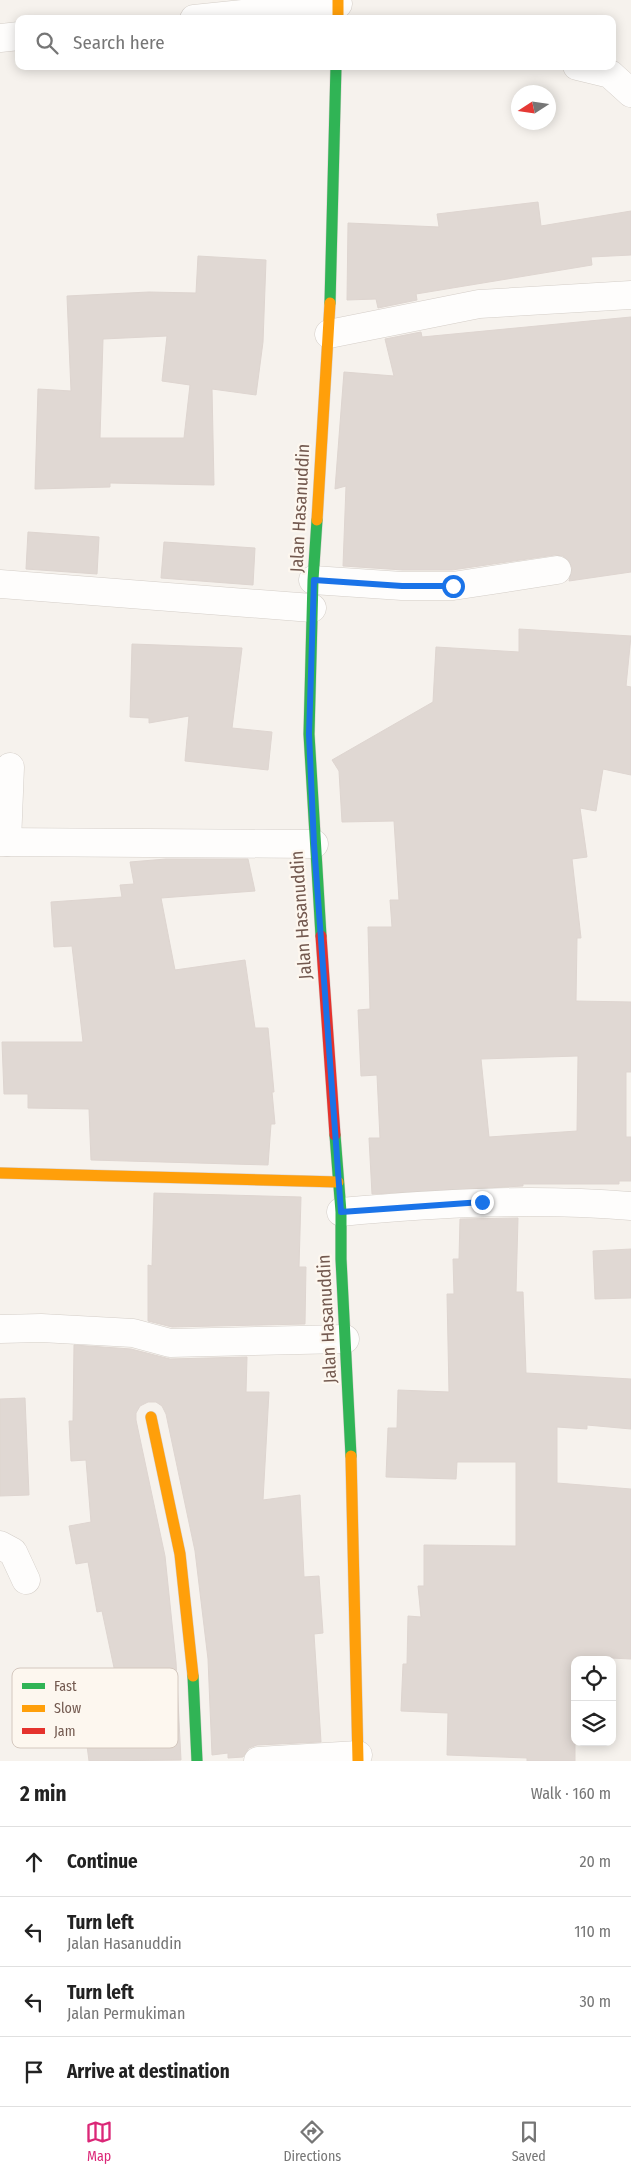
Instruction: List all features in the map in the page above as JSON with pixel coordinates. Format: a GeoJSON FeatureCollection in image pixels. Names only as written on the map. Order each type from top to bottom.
{"type":"FeatureCollection","features":[{"type":"Feature","properties":{"kind":"main road","name":"Jalan Hasanuddin"},"geometry":{"type":"LineString","coordinates":[[336,70],[329,334],[312,608],[309,734],[314,844],[341,1212],[341,1259],[352,1467],[358,1758]]}},
{"type":"Feature","properties":{"kind":"main road"},"geometry":{"type":"LineString","coordinates":[[0,1174],[338,1182]]}},
{"type":"Feature","properties":{"kind":"main road"},"geometry":{"type":"LineString","coordinates":[[151,1417],[180,1554],[192,1661],[197,1761]]}},
{"type":"Feature","properties":{"kind":"street"},"geometry":{"type":"LineString","coordinates":[[246,15],[338,8]]}},
{"type":"Feature","properties":{"kind":"street"},"geometry":{"type":"LineString","coordinates":[[0,38],[15,36]]}},
{"type":"Feature","properties":{"kind":"street"},"geometry":{"type":"LineString","coordinates":[[594,70],[610,74],[631,93]]}},
{"type":"Feature","properties":{"kind":"street"},"geometry":{"type":"LineString","coordinates":[[329,334],[479,304],[631,295]]}},
{"type":"Feature","properties":{"kind":"street"},"geometry":{"type":"LineString","coordinates":[[314,580],[402,586],[453,586],[557,570]]}},
{"type":"Feature","properties":{"kind":"street"},"geometry":{"type":"LineString","coordinates":[[0,584],[312,608]]}},
{"type":"Feature","properties":{"kind":"street"},"geometry":{"type":"LineString","coordinates":[[10,767],[4,842],[314,844]]}},
{"type":"Feature","properties":{"kind":"street"},"geometry":{"type":"LineString","coordinates":[[341,1212],[482,1202],[547,1202],[631,1206]]}},
{"type":"Feature","properties":{"kind":"street"},"geometry":{"type":"LineString","coordinates":[[0,1329],[41,1328],[133,1332],[170,1343],[345,1340]]}},
{"type":"Feature","properties":{"kind":"street"},"geometry":{"type":"LineString","coordinates":[[0,1545],[13,1552],[26,1580]]}},
{"type":"Feature","properties":{"kind":"street"},"geometry":{"type":"LineString","coordinates":[[258,1761],[358,1758]]}},
{"type":"Feature","properties":{"kind":"building"},"geometry":{"type":"Polygon","coordinates":[[[538,202],[541,226],[631,211],[631,255],[591,257],[592,265],[416,294],[417,300],[378,308],[376,299],[347,300],[348,223],[439,227],[437,214],[538,202]]]}},
{"type":"Feature","properties":{"kind":"building"},"geometry":{"type":"Polygon","coordinates":[[[198,256],[266,260],[263,342],[256,395],[212,389],[214,485],[110,483],[110,487],[35,489],[38,389],[71,391],[67,296],[149,292],[196,293],[198,256]],[[167,336],[103,339],[100,438],[184,438],[190,385],[162,381],[167,336]]]}},
{"type":"Feature","properties":{"kind":"building"},"geometry":{"type":"Polygon","coordinates":[[[631,317],[631,572],[569,581],[572,568],[569,561],[563,556],[555,555],[452,570],[403,570],[343,566],[346,486],[335,489],[344,372],[394,376],[385,339],[421,332],[422,337],[631,317]]]}},
{"type":"Feature","properties":{"kind":"building"},"geometry":{"type":"Polygon","coordinates":[[[28,532],[99,537],[97,574],[26,569],[28,532]]]}},
{"type":"Feature","properties":{"kind":"building"},"geometry":{"type":"Polygon","coordinates":[[[164,542],[255,548],[253,585],[161,578],[164,542]]]}},
{"type":"Feature","properties":{"kind":"building"},"geometry":{"type":"Polygon","coordinates":[[[519,629],[631,636],[626,686],[631,687],[631,775],[603,769],[596,811],[580,808],[587,857],[572,859],[581,938],[577,938],[576,1001],[631,1002],[631,1072],[626,1072],[626,1137],[631,1137],[631,1181],[619,1181],[619,1184],[523,1184],[523,1186],[372,1194],[369,1138],[380,1138],[377,1075],[361,1076],[358,1010],[370,1009],[368,927],[392,927],[390,900],[399,900],[394,821],[342,822],[339,771],[332,760],[433,702],[436,647],[519,652],[519,629]],[[578,1056],[481,1059],[489,1137],[577,1131],[578,1056]]]}},
{"type":"Feature","properties":{"kind":"building"},"geometry":{"type":"Polygon","coordinates":[[[132,644],[242,648],[232,728],[272,732],[268,770],[185,761],[189,716],[149,723],[149,718],[130,717],[132,644]]]}},
{"type":"Feature","properties":{"kind":"building"},"geometry":{"type":"Polygon","coordinates":[[[166,859],[248,859],[255,891],[161,898],[175,970],[245,960],[255,1028],[268,1028],[275,1124],[271,1124],[268,1165],[91,1160],[89,1109],[28,1108],[28,1094],[4,1094],[2,1042],[83,1042],[72,946],[54,947],[51,902],[122,897],[120,885],[134,884],[130,862],[166,859]]]}},
{"type":"Feature","properties":{"kind":"building"},"geometry":{"type":"Polygon","coordinates":[[[154,1193],[301,1197],[299,1267],[306,1267],[305,1324],[172,1327],[148,1321],[148,1265],[152,1266],[154,1193]]]}},
{"type":"Feature","properties":{"kind":"building"},"geometry":{"type":"Polygon","coordinates":[[[518,1218],[516,1292],[523,1292],[526,1373],[631,1379],[631,1429],[587,1425],[587,1429],[557,1427],[557,1483],[631,1489],[631,1659],[616,1658],[616,1656],[571,1656],[571,1746],[575,1746],[575,1761],[527,1761],[527,1758],[447,1755],[448,1713],[401,1711],[403,1664],[407,1664],[408,1616],[421,1617],[418,1586],[424,1586],[424,1545],[516,1546],[516,1462],[457,1462],[456,1479],[386,1477],[388,1428],[397,1428],[398,1390],[449,1392],[447,1294],[454,1294],[453,1259],[459,1259],[460,1219],[518,1218]]]}},
{"type":"Feature","properties":{"kind":"building"},"geometry":{"type":"Polygon","coordinates":[[[631,1249],[631,1298],[595,1299],[593,1251],[631,1249]]]}},
{"type":"Feature","properties":{"kind":"building"},"geometry":{"type":"Polygon","coordinates":[[[74,1345],[131,1349],[170,1359],[247,1357],[246,1392],[269,1392],[263,1500],[300,1495],[304,1577],[319,1576],[323,1633],[314,1634],[321,1742],[257,1745],[249,1748],[243,1757],[228,1758],[228,1753],[212,1755],[208,1659],[195,1551],[166,1414],[162,1406],[156,1402],[148,1402],[140,1406],[136,1413],[136,1420],[165,1556],[176,1668],[114,1668],[102,1611],[97,1612],[88,1562],[76,1564],[69,1526],[91,1522],[86,1460],[71,1461],[69,1421],[73,1421],[74,1345]]]}},
{"type":"Feature","properties":{"kind":"building"},"geometry":{"type":"Polygon","coordinates":[[[25,1398],[29,1495],[0,1496],[0,1399],[25,1398]]]}},
{"type":"Feature","properties":{"kind":"building"},"geometry":{"type":"Polygon","coordinates":[[[178,1701],[181,1760],[89,1761],[87,1748],[178,1748],[178,1701]]]}},
{"type":"Feature","properties":{"kind":"traffic: fast"},"geometry":{"type":"LineString","coordinates":[[330,303],[336,70]]}},
{"type":"Feature","properties":{"kind":"traffic: fast"},"geometry":{"type":"LineString","coordinates":[[317,520],[313,580],[309,734],[321,936]]}},
{"type":"Feature","properties":{"kind":"traffic: fast"},"geometry":{"type":"LineString","coordinates":[[335,1135],[341,1212],[341,1259],[351,1456]]}},
{"type":"Feature","properties":{"kind":"traffic: fast"},"geometry":{"type":"LineString","coordinates":[[193,1676],[197,1761]]}},
{"type":"Feature","properties":{"kind":"traffic: slow"},"geometry":{"type":"LineString","coordinates":[[338,0],[338,15]]}},
{"type":"Feature","properties":{"kind":"traffic: slow"},"geometry":{"type":"LineString","coordinates":[[317,520],[330,303]]}},
{"type":"Feature","properties":{"kind":"traffic: slow"},"geometry":{"type":"LineString","coordinates":[[0,1173],[338,1182]]}},
{"type":"Feature","properties":{"kind":"traffic: slow"},"geometry":{"type":"LineString","coordinates":[[151,1417],[180,1554],[193,1676]]}},
{"type":"Feature","properties":{"kind":"traffic: slow"},"geometry":{"type":"LineString","coordinates":[[351,1456],[358,1761]]}},
{"type":"Feature","properties":{"kind":"traffic: jam"},"geometry":{"type":"LineString","coordinates":[[321,936],[335,1135]]}},
{"type":"Feature","properties":{"kind":"route"},"geometry":{"type":"LineString","coordinates":[[453,586],[402,586],[314,580],[309,734],[314,844],[341,1212],[482,1202]]}}]}
